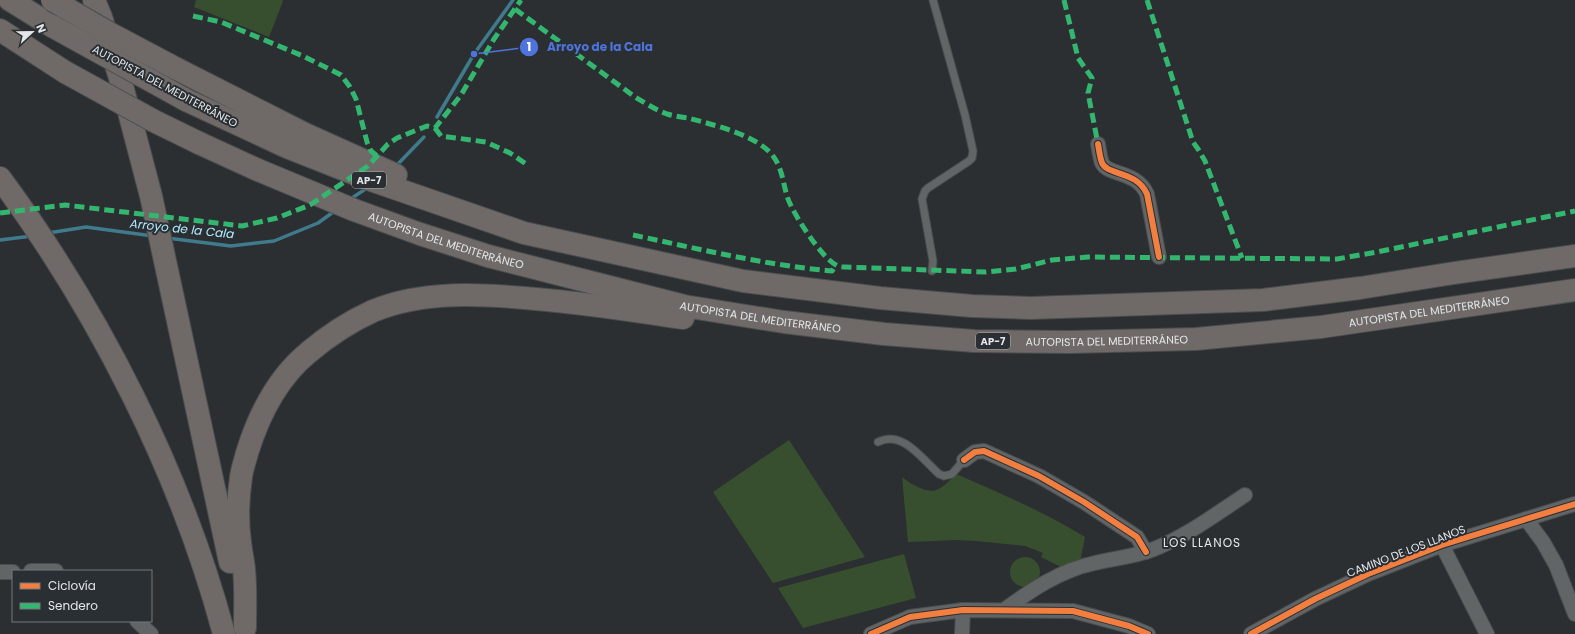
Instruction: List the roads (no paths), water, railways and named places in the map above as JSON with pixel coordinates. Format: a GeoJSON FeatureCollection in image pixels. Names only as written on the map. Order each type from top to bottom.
{"type":"FeatureCollection","features":[{"type":"Feature","properties":{"kind":"highway","name":"AUTOPISTA DEL MEDITERRÁNEO"},"geometry":{"type":"LineString","coordinates":[[10,0],[52,26],[186,100],[287,148],[368,179],[458,205],[524,233],[743,281],[880,298],[972,306],[1074,308],[1263,300],[1360,288],[1575,256]]}},
{"type":"Feature","properties":{"kind":"highway"},"geometry":{"type":"LineString","coordinates":[[52,0],[111,34],[304,134],[386,170],[458,205]]}},
{"type":"Feature","properties":{"kind":"highway"},"geometry":{"type":"LineString","coordinates":[[94,0],[101,17],[120,78],[151,196],[246,631]]}},
{"type":"Feature","properties":{"kind":"highway","name":"AUTOPISTA DEL MEDITERRÁNEO"},"geometry":{"type":"LineString","coordinates":[[0,30],[65,72],[154,122],[258,170],[354,210],[420,234],[488,256],[684,306],[784,322],[884,334],[974,341],[1070,342],[1196,339],[1321,327],[1575,290]]}},
{"type":"Feature","properties":{"kind":"highway"},"geometry":{"type":"LineString","coordinates":[[0,178],[19,203],[53,255],[105,342],[132,392],[178,499],[198,552],[224,634]]}},
{"type":"Feature","properties":{"kind":"highway"},"geometry":{"type":"LineString","coordinates":[[246,631],[244,570],[240,541],[238,504],[241,475],[252,436],[264,409],[277,387],[301,359],[332,333],[368,314],[401,302],[432,297],[492,295],[564,301],[810,336],[884,334]]}},
{"type":"Feature","properties":{"kind":"street"},"geometry":{"type":"LineString","coordinates":[[1098,144],[1102,163],[1106,168],[1134,179],[1144,188],[1147,194],[1159,257]]}},
{"type":"Feature","properties":{"kind":"street"},"geometry":{"type":"LineString","coordinates":[[964,460],[975,452],[984,451],[1039,476],[1084,502],[1137,537],[1146,552]]}},
{"type":"Feature","properties":{"kind":"street"},"geometry":{"type":"LineString","coordinates":[[1004,610],[1044,583],[1072,569],[1094,563],[1135,556],[1176,538],[1245,495]]}},
{"type":"Feature","properties":{"kind":"street","name":"CAMINO DE LOS LLANOS"},"geometry":{"type":"LineString","coordinates":[[1251,634],[1315,599],[1368,574],[1442,545],[1575,504]]}},
{"type":"Feature","properties":{"kind":"street"},"geometry":{"type":"LineString","coordinates":[[1526,518],[1556,565],[1575,614]]}},
{"type":"Feature","properties":{"kind":"street"},"geometry":{"type":"LineString","coordinates":[[1442,545],[1487,634]]}},
{"type":"Feature","properties":{"kind":"street"},"geometry":{"type":"LineString","coordinates":[[0,572],[12,572]]}},
{"type":"Feature","properties":{"kind":"street"},"geometry":{"type":"LineString","coordinates":[[962,634],[963,610]]}},
{"type":"Feature","properties":{"kind":"street"},"geometry":{"type":"LineString","coordinates":[[871,634],[910,617],[963,610],[1004,610],[1073,611],[1129,626],[1148,634]]}},
{"type":"Feature","properties":{"kind":"street"},"geometry":{"type":"LineString","coordinates":[[138,622],[151,634]]}},
{"type":"Feature","properties":{"kind":"lane"},"geometry":{"type":"LineString","coordinates":[[932,271],[933,261],[922,199],[923,195],[928,188],[969,161],[973,155],[965,115],[933,0]]}},
{"type":"Feature","properties":{"kind":"lane"},"geometry":{"type":"LineString","coordinates":[[878,442],[886,438],[906,444],[939,474],[944,476],[952,474],[964,460]]}},
{"type":"Feature","properties":{"kind":"waterway","name":"Arroyo de la Cala"},"geometry":{"type":"LineString","coordinates":[[437,117],[474,54],[513,0]]}},
{"type":"Feature","properties":{"kind":"waterway","name":"Arroyo de la Cala"},"geometry":{"type":"LineString","coordinates":[[396,166],[424,137]]}},
{"type":"Feature","properties":{"kind":"waterway","name":"Arroyo de la Cala"},"geometry":{"type":"LineString","coordinates":[[349,200],[367,188]]}},
{"type":"Feature","properties":{"kind":"waterway","name":"Arroyo de la Cala"},"geometry":{"type":"LineString","coordinates":[[167,238],[231,246],[274,241],[318,223],[336,210]]}},
{"type":"Feature","properties":{"kind":"waterway","name":"Arroyo de la Cala"},"geometry":{"type":"LineString","coordinates":[[48,233],[86,227],[153,236]]}},
{"type":"Feature","properties":{"kind":"waterway","name":"Arroyo de la Cala"},"geometry":{"type":"LineString","coordinates":[[0,240],[32,236]]}},
{"type":"Feature","properties":{"kind":"place","name":"Arroyo de la Cala"},"geometry":{"type":"Point","coordinates":[474,54]}},
{"type":"Feature","properties":{"kind":"district","name":"LOS LLANOS"},"geometry":{"type":"Point","coordinates":[1202,543]}}]}
